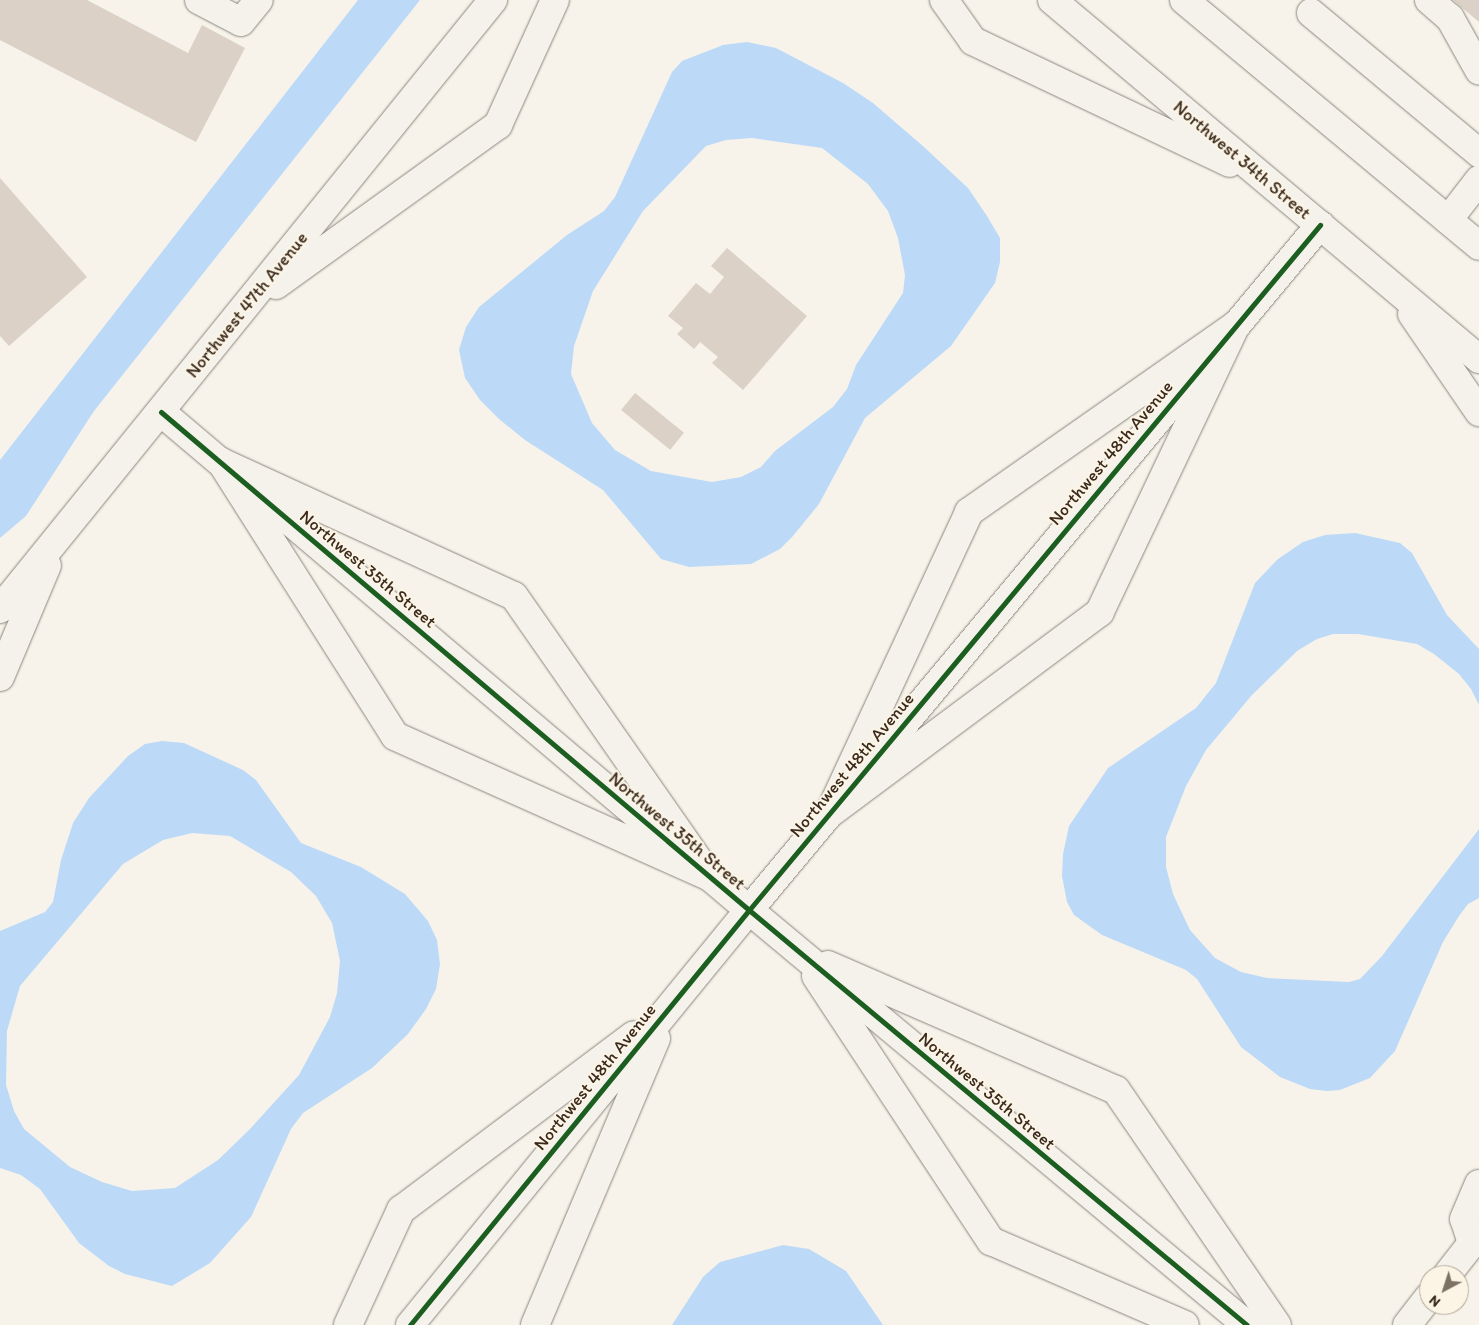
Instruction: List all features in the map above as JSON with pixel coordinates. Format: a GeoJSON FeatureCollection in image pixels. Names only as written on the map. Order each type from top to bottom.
{"type":"FeatureCollection","features":[{"type":"Feature","properties":{"kind":"street"},"geometry":{"type":"LineString","coordinates":[[199,0],[241,22],[259,0]]}},
{"type":"Feature","properties":{"kind":"street","name":"Northwest 47th Avenue"},"geometry":{"type":"LineString","coordinates":[[0,609],[162,412],[493,0]]}},
{"type":"Feature","properties":{"kind":"street"},"geometry":{"type":"LineString","coordinates":[[247,305],[498,125],[555,0]]}},
{"type":"Feature","properties":{"kind":"street"},"geometry":{"type":"LineString","coordinates":[[944,0],[972,41],[1265,179]]}},
{"type":"Feature","properties":{"kind":"street","name":"Northwest 34th Street"},"geometry":{"type":"LineString","coordinates":[[1052,0],[1479,358]]}},
{"type":"Feature","properties":{"kind":"street"},"geometry":{"type":"LineString","coordinates":[[1184,0],[1479,246]]}},
{"type":"Feature","properties":{"kind":"street"},"geometry":{"type":"LineString","coordinates":[[1429,0],[1450,18],[1479,70]]}},
{"type":"Feature","properties":{"kind":"street"},"geometry":{"type":"LineString","coordinates":[[1311,13],[1479,153]]}},
{"type":"Feature","properties":{"kind":"street"},"geometry":{"type":"LineString","coordinates":[[1448,220],[1479,180]]}},
{"type":"Feature","properties":{"kind":"street","name":"Northwest 48th Avenue"},"geometry":{"type":"LineString","coordinates":[[410,1325],[749,910],[1320,225]]}},
{"type":"Feature","properties":{"kind":"street"},"geometry":{"type":"LineString","coordinates":[[1392,285],[1479,412]]}},
{"type":"Feature","properties":{"kind":"street"},"geometry":{"type":"LineString","coordinates":[[829,814],[1100,612],[1236,325]]}},
{"type":"Feature","properties":{"kind":"street"},"geometry":{"type":"LineString","coordinates":[[829,814],[969,512],[1236,325]]}},
{"type":"Feature","properties":{"kind":"street","name":"Northwest 35th Street"},"geometry":{"type":"LineString","coordinates":[[162,412],[749,910],[1247,1325]]}},
{"type":"Feature","properties":{"kind":"street"},"geometry":{"type":"LineString","coordinates":[[221,462],[395,736],[710,877]]}},
{"type":"Feature","properties":{"kind":"street"},"geometry":{"type":"LineString","coordinates":[[221,462],[514,596],[710,877]]}},
{"type":"Feature","properties":{"kind":"street"},"geometry":{"type":"LineString","coordinates":[[0,677],[58,538]]}},
{"type":"Feature","properties":{"kind":"street"},"geometry":{"type":"LineString","coordinates":[[800,952],[991,1240],[1185,1325]]}},
{"type":"Feature","properties":{"kind":"street"},"geometry":{"type":"LineString","coordinates":[[800,952],[1116,1090],[1277,1325]]}},
{"type":"Feature","properties":{"kind":"street"},"geometry":{"type":"LineString","coordinates":[[348,1325],[401,1210],[669,1008]]}},
{"type":"Feature","properties":{"kind":"street"},"geometry":{"type":"LineString","coordinates":[[535,1325],[669,1008]]}},
{"type":"Feature","properties":{"kind":"street"},"geometry":{"type":"LineString","coordinates":[[1455,1265],[1476,1239],[1464,1219],[1479,1184]]}},
{"type":"Feature","properties":{"kind":"street"},"geometry":{"type":"LineString","coordinates":[[1407,1325],[1419,1310]]}},
{"type":"Feature","properties":{"kind":"water"},"geometry":{"type":"Polygon","coordinates":[[[358,0],[420,0],[94,411],[26,516],[0,538],[0,460],[358,0]]]}},
{"type":"Feature","properties":{"kind":"water"},"geometry":{"type":"Polygon","coordinates":[[[747,42],[776,48],[843,83],[873,103],[968,188],[1000,238],[1000,262],[995,283],[951,346],[865,418],[819,504],[780,549],[751,564],[689,567],[661,559],[603,490],[525,440],[499,419],[480,400],[465,378],[459,350],[466,327],[479,307],[567,235],[604,211],[615,197],[672,72],[682,61],[723,45],[747,42]],[[752,138],[726,140],[706,146],[643,211],[593,291],[574,346],[571,374],[592,423],[615,450],[651,471],[712,482],[741,477],[761,467],[775,451],[833,407],[847,389],[856,365],[903,293],[905,275],[898,238],[888,211],[868,184],[822,148],[752,138]]]}},
{"type":"Feature","properties":{"kind":"water"},"geometry":{"type":"Polygon","coordinates":[[[1355,533],[1400,543],[1412,553],[1447,615],[1479,649],[1479,705],[1471,689],[1459,674],[1434,654],[1417,644],[1358,634],[1333,634],[1317,639],[1297,651],[1252,695],[1206,750],[1186,786],[1166,837],[1166,867],[1173,894],[1190,930],[1215,958],[1241,972],[1267,978],[1349,982],[1360,979],[1382,956],[1479,829],[1479,898],[1468,904],[1443,942],[1395,1051],[1370,1078],[1340,1090],[1327,1091],[1310,1089],[1280,1077],[1241,1047],[1197,979],[1186,970],[1102,935],[1074,915],[1067,902],[1062,876],[1063,854],[1069,826],[1108,768],[1196,708],[1216,683],[1255,583],[1278,559],[1303,542],[1325,535],[1355,533]]]}},
{"type":"Feature","properties":{"kind":"water"},"geometry":{"type":"Polygon","coordinates":[[[162,741],[184,743],[243,770],[256,780],[301,843],[361,867],[405,894],[428,921],[437,940],[440,964],[436,989],[426,1009],[408,1034],[372,1068],[303,1113],[291,1129],[251,1217],[210,1263],[172,1286],[125,1274],[109,1266],[79,1243],[40,1189],[21,1175],[0,1168],[0,931],[45,912],[53,902],[61,860],[73,823],[89,798],[128,756],[145,744],[162,741]],[[192,833],[163,840],[123,864],[20,986],[7,1031],[6,1085],[14,1111],[24,1129],[70,1167],[102,1182],[132,1191],[175,1188],[218,1160],[250,1129],[299,1075],[330,1017],[337,993],[340,961],[332,923],[316,896],[291,872],[230,836],[192,833]]]}},
{"type":"Feature","properties":{"kind":"water"},"geometry":{"type":"Polygon","coordinates":[[[783,1245],[809,1249],[846,1271],[883,1325],[672,1325],[703,1277],[720,1262],[783,1245]]]}},
{"type":"Feature","properties":{"kind":"building"},"geometry":{"type":"Polygon","coordinates":[[[0,0],[87,0],[188,53],[202,25],[245,48],[196,142],[0,40],[0,0]]]}},
{"type":"Feature","properties":{"kind":"building"},"geometry":{"type":"Polygon","coordinates":[[[1453,0],[1479,0],[1479,22],[1453,0]]]}},
{"type":"Feature","properties":{"kind":"building"},"geometry":{"type":"Polygon","coordinates":[[[0,178],[87,277],[9,346],[0,336],[0,178]]]}},
{"type":"Feature","properties":{"kind":"building"},"geometry":{"type":"Polygon","coordinates":[[[727,248],[807,316],[743,390],[712,363],[718,357],[700,342],[694,349],[677,334],[683,328],[668,316],[696,283],[710,294],[724,277],[711,266],[727,248]]]}},
{"type":"Feature","properties":{"kind":"building"},"geometry":{"type":"Polygon","coordinates":[[[635,393],[684,433],[670,450],[621,410],[635,393]]]}},
{"type":"Feature","properties":{"kind":"cycle path"},"geometry":{"type":"LineString","coordinates":[[410,1325],[749,910],[1320,225]]}},
{"type":"Feature","properties":{"kind":"cycle path"},"geometry":{"type":"LineString","coordinates":[[161,412],[749,910],[1247,1325]]}}]}
